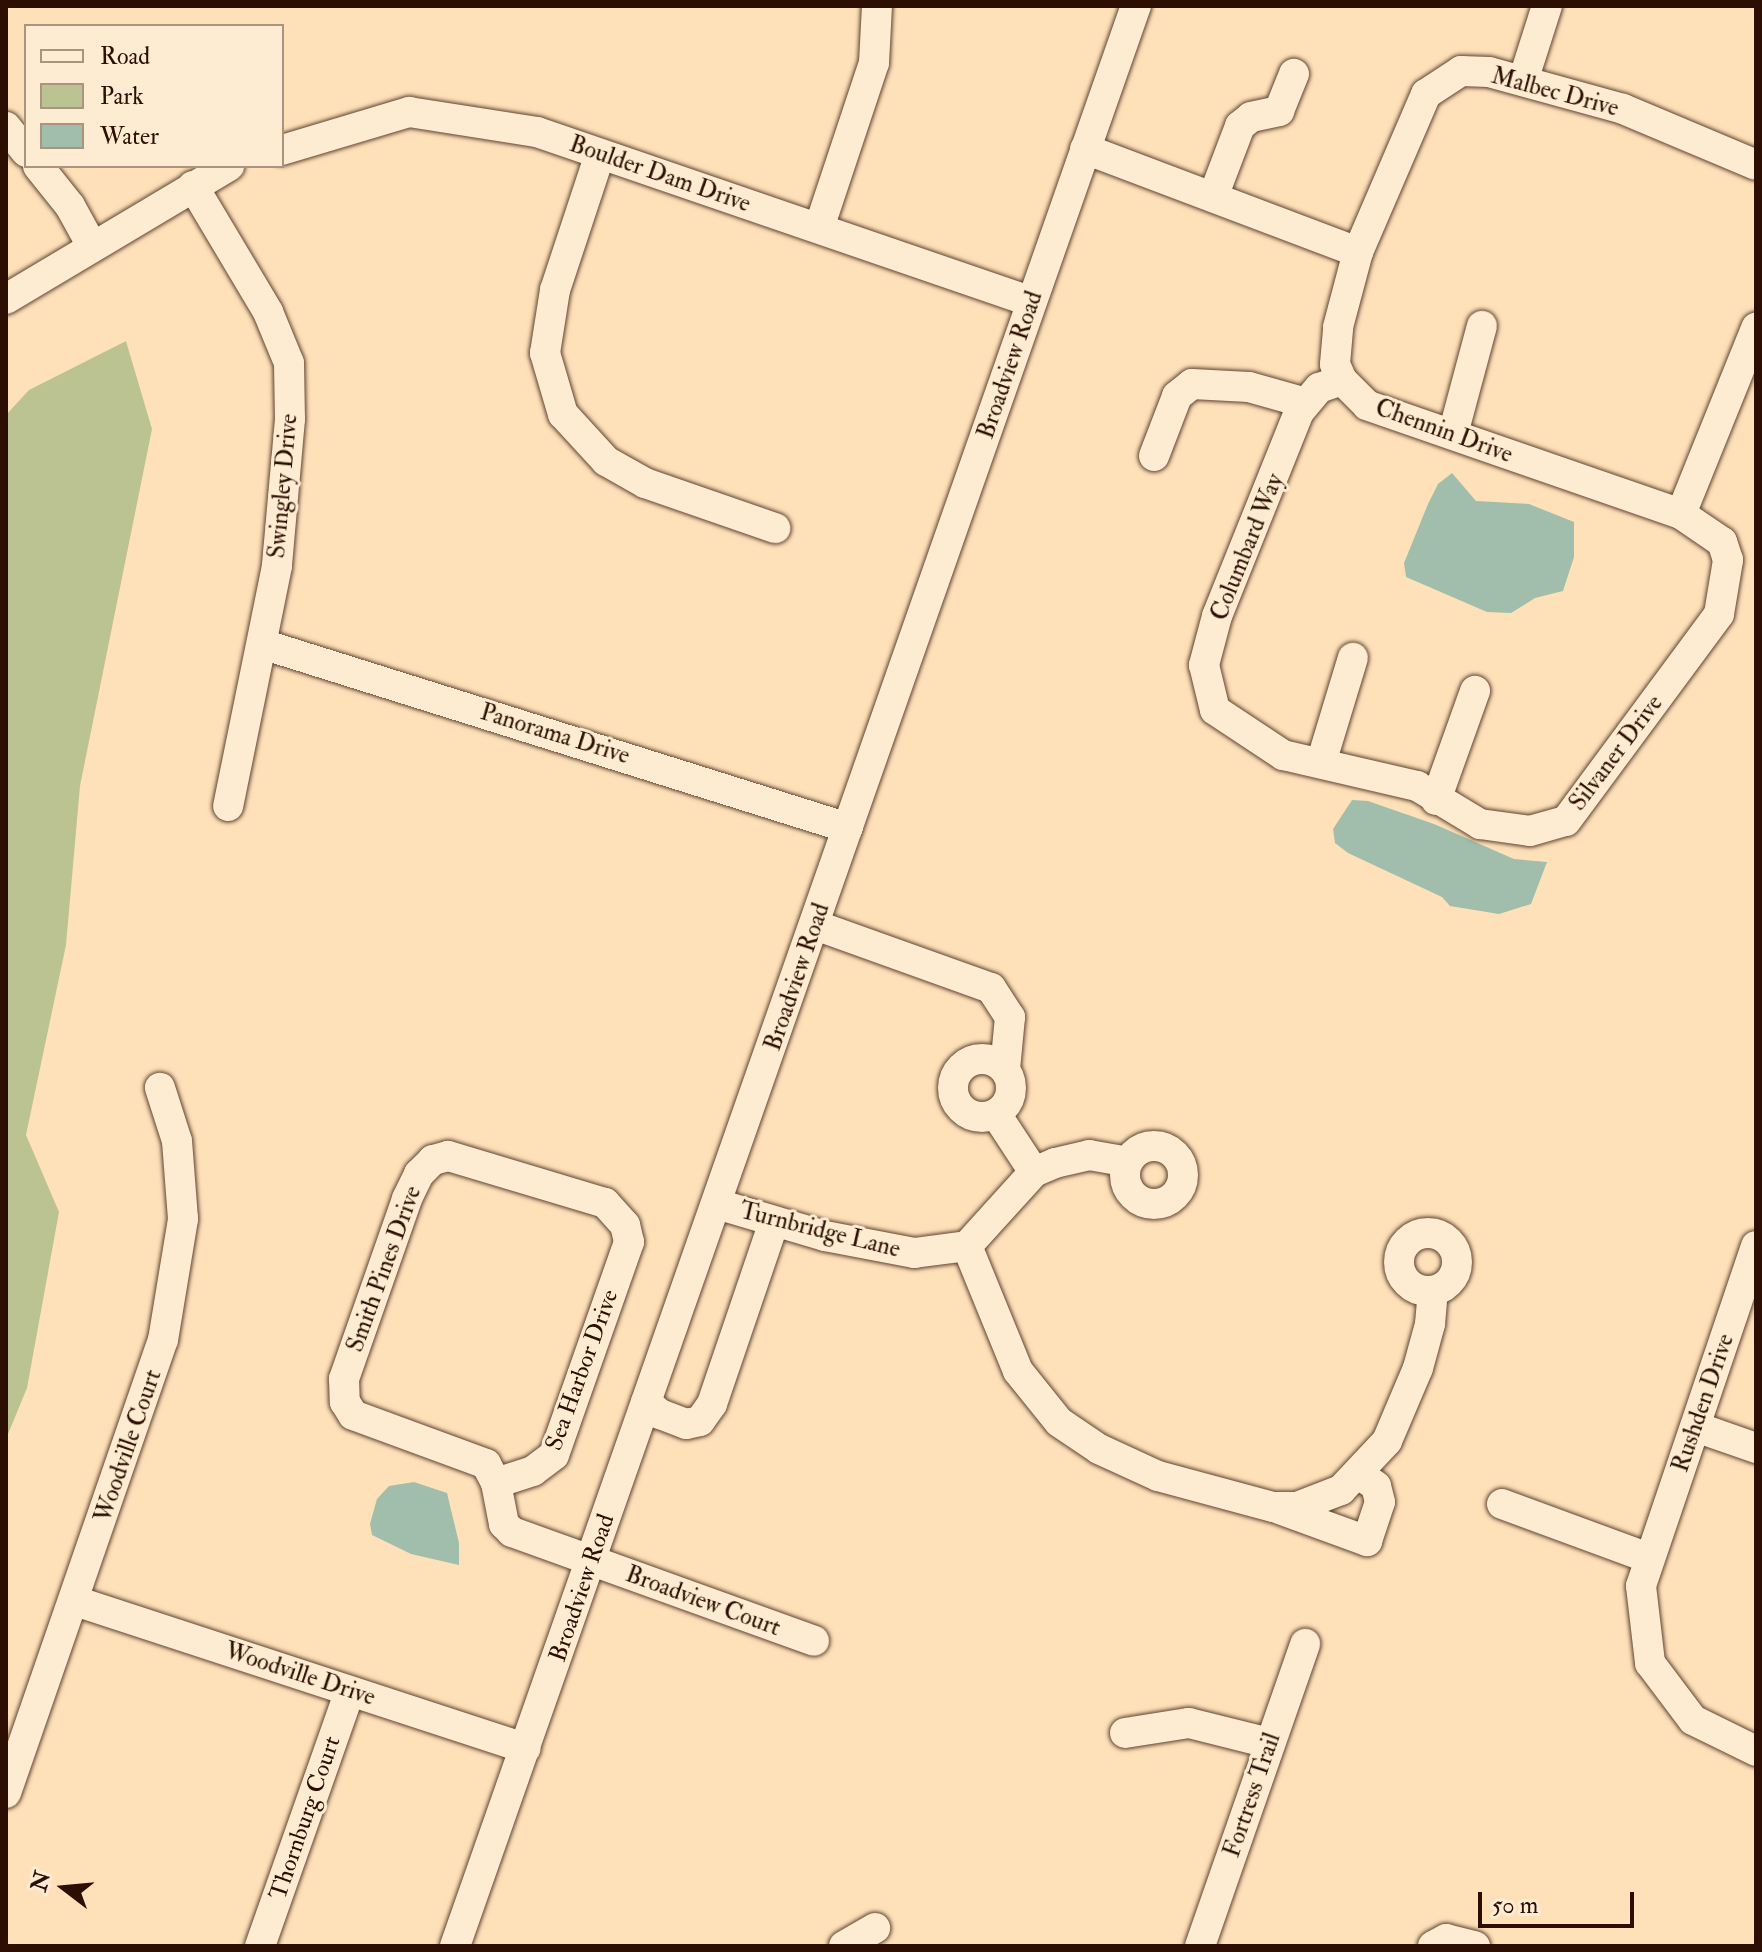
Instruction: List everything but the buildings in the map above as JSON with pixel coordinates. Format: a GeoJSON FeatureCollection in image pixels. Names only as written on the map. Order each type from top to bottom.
{"type":"FeatureCollection","features":[{"type":"Feature","properties":{"kind":"street"},"geometry":{"type":"LineString","coordinates":[[819,228],[874,63],[877,6]]}},
{"type":"Feature","properties":{"kind":"street","name":"Broadview Road"},"geometry":{"type":"LineString","coordinates":[[455,1946],[1136,6]]}},
{"type":"Feature","properties":{"kind":"street"},"geometry":{"type":"LineString","coordinates":[[1523,81],[1547,6]]}},
{"type":"Feature","properties":{"kind":"street","name":"Malbec Drive"},"geometry":{"type":"LineString","coordinates":[[1358,252],[1426,94],[1461,71],[1523,81],[1623,109],[1756,165]]}},
{"type":"Feature","properties":{"kind":"street"},"geometry":{"type":"LineString","coordinates":[[1213,197],[1240,126],[1251,117],[1279,111],[1294,74]]}},
{"type":"Feature","properties":{"kind":"street","name":"Boulder Dam Drive"},"geometry":{"type":"LineString","coordinates":[[284,149],[409,112],[537,132],[1032,302]]}},
{"type":"Feature","properties":{"kind":"street"},"geometry":{"type":"LineString","coordinates":[[6,127],[24,150]]}},
{"type":"Feature","properties":{"kind":"street"},"geometry":{"type":"LineString","coordinates":[[1085,149],[1358,252],[1338,327],[1335,364],[1342,380],[1319,388],[1306,403],[1249,387],[1192,384],[1177,396],[1154,456]]}},
{"type":"Feature","properties":{"kind":"street"},"geometry":{"type":"LineString","coordinates":[[600,154],[555,290],[545,353],[563,414],[606,461],[645,483],[775,528]]}},
{"type":"Feature","properties":{"kind":"street"},"geometry":{"type":"LineString","coordinates":[[40,168],[70,206],[91,244]]}},
{"type":"Feature","properties":{"kind":"street"},"geometry":{"type":"LineString","coordinates":[[6,299],[91,244],[225,168]]}},
{"type":"Feature","properties":{"kind":"street","name":"Swingley Drive"},"geometry":{"type":"LineString","coordinates":[[193,186],[268,312],[289,363],[285,502],[262,644],[228,806]]}},
{"type":"Feature","properties":{"kind":"street"},"geometry":{"type":"LineString","coordinates":[[1453,434],[1482,326]]}},
{"type":"Feature","properties":{"kind":"street"},"geometry":{"type":"LineString","coordinates":[[1681,514],[1756,328]]}},
{"type":"Feature","properties":{"kind":"street","name":"Chennin Drive"},"geometry":{"type":"LineString","coordinates":[[1342,380],[1367,405],[1681,514],[1722,542]]}},
{"type":"Feature","properties":{"kind":"street","name":"Columbard Way"},"geometry":{"type":"LineString","coordinates":[[1236,727],[1215,710],[1207,690],[1209,644],[1306,403]]}},
{"type":"Feature","properties":{"kind":"street","name":"Silvaner Drive"},"geometry":{"type":"LineString","coordinates":[[1236,727],[1283,755],[1417,786],[1480,824],[1506,830],[1547,829],[1566,821],[1719,614],[1728,560],[1722,542]]}},
{"type":"Feature","properties":{"kind":"street","name":"Panorama Drive"},"geometry":{"type":"LineString","coordinates":[[262,644],[848,828]]}},
{"type":"Feature","properties":{"kind":"street"},"geometry":{"type":"LineString","coordinates":[[1321,763],[1353,658]]}},
{"type":"Feature","properties":{"kind":"street"},"geometry":{"type":"LineString","coordinates":[[1436,800],[1475,691]]}},
{"type":"Feature","properties":{"kind":"street"},"geometry":{"type":"LineString","coordinates":[[815,925],[991,988],[1010,1017],[1005,1069],[1011,1091],[996,1114]]}},
{"type":"Feature","properties":{"kind":"street"},"geometry":{"type":"LineString","coordinates":[[996,1114],[966,1113],[954,1098],[952,1086],[955,1075],[972,1060],[986,1059],[1005,1069]]}},
{"type":"Feature","properties":{"kind":"street","name":"Woodville Court"},"geometry":{"type":"LineString","coordinates":[[6,1793],[163,1340],[183,1219],[177,1141],[160,1088]]}},
{"type":"Feature","properties":{"kind":"street"},"geometry":{"type":"LineString","coordinates":[[996,1114],[1034,1172]]}},
{"type":"Feature","properties":{"kind":"street"},"geometry":{"type":"LineString","coordinates":[[1127,1162],[1089,1155],[1034,1172],[967,1246],[1018,1371],[1059,1422],[1099,1449],[1158,1476],[1273,1507],[1367,1541],[1380,1502],[1376,1486],[1360,1475]]}},
{"type":"Feature","properties":{"kind":"street","name":"Smith Pines Drive"},"geometry":{"type":"LineString","coordinates":[[496,1483],[486,1464],[472,1455],[376,1427],[353,1415],[345,1402],[344,1379],[407,1199],[419,1174],[433,1160],[448,1156],[605,1203],[625,1225]]}},
{"type":"Feature","properties":{"kind":"street","name":"Turnbridge Lane"},"geometry":{"type":"LineString","coordinates":[[717,1204],[774,1222],[914,1253],[967,1246]]}},
{"type":"Feature","properties":{"kind":"street"},"geometry":{"type":"LineString","coordinates":[[646,1402],[660,1414],[686,1424],[700,1421],[712,1404],[774,1222]]}},
{"type":"Feature","properties":{"kind":"street","name":"Sea Harbor Drive"},"geometry":{"type":"LineString","coordinates":[[496,1483],[533,1471],[554,1455],[629,1242],[625,1225]]}},
{"type":"Feature","properties":{"kind":"street","name":"Rushden Drive"},"geometry":{"type":"LineString","coordinates":[[1756,1246],[1641,1586],[1650,1663],[1693,1720],[1756,1751]]}},
{"type":"Feature","properties":{"kind":"street"},"geometry":{"type":"LineString","coordinates":[[1273,1507],[1316,1500],[1360,1475],[1387,1441],[1418,1368],[1430,1324],[1433,1291]]}},
{"type":"Feature","properties":{"kind":"street"},"geometry":{"type":"LineString","coordinates":[[1696,1427],[1756,1448]]}},
{"type":"Feature","properties":{"kind":"street","name":"Broadview Court"},"geometry":{"type":"LineString","coordinates":[[496,1483],[504,1524],[512,1532],[814,1641]]}},
{"type":"Feature","properties":{"kind":"street"},"geometry":{"type":"LineString","coordinates":[[1502,1504],[1649,1558]]}},
{"type":"Feature","properties":{"kind":"street","name":"Woodville Drive"},"geometry":{"type":"LineString","coordinates":[[75,1601],[526,1748]]}},
{"type":"Feature","properties":{"kind":"street","name":"Fortress Trail"},"geometry":{"type":"LineString","coordinates":[[1200,1946],[1305,1644]]}},
{"type":"Feature","properties":{"kind":"street","name":"Thornburg Court"},"geometry":{"type":"LineString","coordinates":[[260,1946],[350,1691]]}},
{"type":"Feature","properties":{"kind":"street"},"geometry":{"type":"LineString","coordinates":[[1125,1733],[1189,1723],[1269,1743]]}},
{"type":"Feature","properties":{"kind":"street"},"geometry":{"type":"LineString","coordinates":[[844,1946],[875,1928]]}},
{"type":"Feature","properties":{"kind":"street"},"geometry":{"type":"LineString","coordinates":[[1433,1946],[1446,1939],[1475,1946]]}},
{"type":"Feature","properties":{"kind":"green space"},"geometry":{"type":"Polygon","coordinates":[[[126,341],[152,429],[80,786],[66,945],[26,1135],[59,1212],[27,1388],[6,1439],[6,415],[29,390],[126,341]]]}},
{"type":"Feature","properties":{"kind":"water"},"geometry":{"type":"Polygon","coordinates":[[[1452,473],[1476,501],[1529,504],[1574,522],[1574,557],[1563,591],[1535,598],[1511,613],[1487,612],[1406,577],[1404,563],[1428,504],[1438,484],[1452,473]]]}},
{"type":"Feature","properties":{"kind":"water"},"geometry":{"type":"Polygon","coordinates":[[[1352,800],[1368,801],[1434,824],[1514,859],[1547,862],[1531,904],[1499,914],[1450,906],[1442,897],[1348,853],[1335,843],[1333,829],[1352,800]]]}},
{"type":"Feature","properties":{"kind":"water"},"geometry":{"type":"Polygon","coordinates":[[[414,1482],[447,1493],[459,1543],[459,1565],[411,1554],[372,1535],[370,1524],[377,1499],[389,1486],[414,1482]]]}}]}
